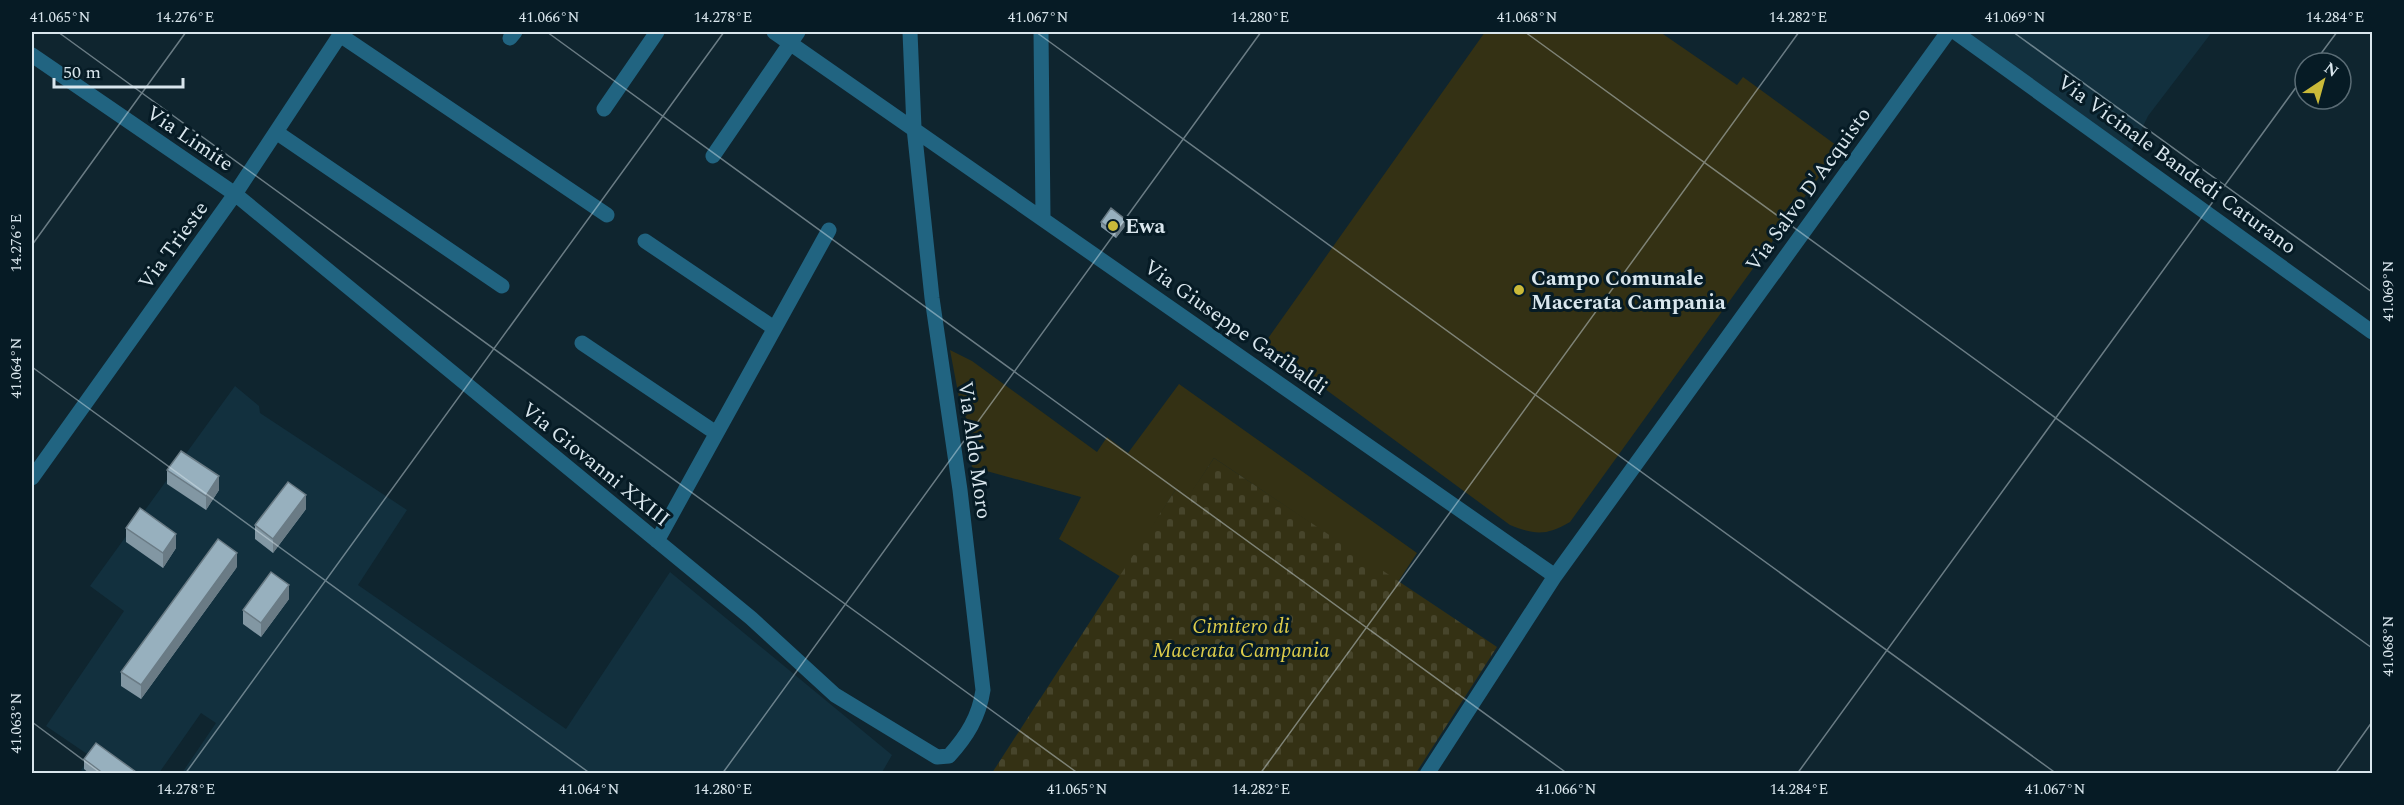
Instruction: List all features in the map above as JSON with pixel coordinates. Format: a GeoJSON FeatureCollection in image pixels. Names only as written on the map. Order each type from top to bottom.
{"type":"FeatureCollection","features":[{"type":"Feature","properties":{"kind":"street"},"geometry":{"type":"LineString","coordinates":[[604,109],[657,32]]}},
{"type":"Feature","properties":{"kind":"street","name":"Via Giuseppe Garibaldi"},"geometry":{"type":"LineString","coordinates":[[774,32],[794,37],[914,128],[1555,576]]}},
{"type":"Feature","properties":{"kind":"street","name":"Via Aldo Moro"},"geometry":{"type":"LineString","coordinates":[[910,32],[914,128],[932,298],[960,490],[983,690],[980,712],[964,740],[949,756],[937,757]]}},
{"type":"Feature","properties":{"kind":"street"},"geometry":{"type":"LineString","coordinates":[[1041,32],[1043,218]]}},
{"type":"Feature","properties":{"kind":"street","name":"Via Salvo D'Acquisto"},"geometry":{"type":"LineString","coordinates":[[1427,774],[1555,576],[1948,32]]}},
{"type":"Feature","properties":{"kind":"street","name":"Via Vicinale Bandedi Caturano"},"geometry":{"type":"LineString","coordinates":[[1956,32],[2373,332]]}},
{"type":"Feature","properties":{"kind":"street"},"geometry":{"type":"LineString","coordinates":[[341,33],[607,215]]}},
{"type":"Feature","properties":{"kind":"street","name":"Via Trieste"},"geometry":{"type":"LineString","coordinates":[[32,478],[235,194],[341,33]]}},
{"type":"Feature","properties":{"kind":"street"},"geometry":{"type":"LineString","coordinates":[[713,156],[794,37]]}},
{"type":"Feature","properties":{"kind":"street","name":"Via Limite"},"geometry":{"type":"LineString","coordinates":[[32,55],[235,194]]}},
{"type":"Feature","properties":{"kind":"street"},"geometry":{"type":"LineString","coordinates":[[276,132],[502,286]]}},
{"type":"Feature","properties":{"kind":"street","name":"Via Giovanni XXIII"},"geometry":{"type":"LineString","coordinates":[[235,194],[751,618],[835,695],[937,757]]}},
{"type":"Feature","properties":{"kind":"street"},"geometry":{"type":"LineString","coordinates":[[657,541],[829,230]]}},
{"type":"Feature","properties":{"kind":"street"},"geometry":{"type":"LineString","coordinates":[[645,241],[774,328]]}},
{"type":"Feature","properties":{"kind":"street"},"geometry":{"type":"LineString","coordinates":[[582,343],[716,433]]}},
{"type":"Feature","properties":{"kind":"shaded area"},"geometry":{"type":"Polygon","coordinates":[[[1960,32],[2212,32],[2148,116],[2131,151],[1960,32]]]}},
{"type":"Feature","properties":{"kind":"shaded area"},"geometry":{"type":"Polygon","coordinates":[[[235,386],[259,406],[260,413],[407,510],[358,585],[566,729],[670,572],[892,755],[881,774],[182,773],[216,723],[201,713],[159,773],[86,774],[81,770],[90,756],[46,726],[124,611],[90,586],[235,386]]]}},
{"type":"Feature","properties":{"kind":"green space","name":"Campo Comunale Macerata Campania"},"geometry":{"type":"Polygon","coordinates":[[[1485,32],[1660,32],[1737,85],[1743,77],[1840,148],[1570,522],[1547,532],[1527,531],[1510,525],[1264,344],[1485,32]]]}},
{"type":"Feature","properties":{"kind":"green space"},"geometry":{"type":"Polygon","coordinates":[[[950,350],[972,361],[1097,452],[1107,437],[1128,453],[1179,384],[1417,553],[1398,582],[1214,458],[1190,495],[1176,489],[1121,577],[1059,539],[1081,497],[972,467],[950,350]]]}},
{"type":"Feature","properties":{"kind":"green space","name":"Cimitero di Macerata Campania"},"geometry":{"type":"Polygon","coordinates":[[[1214,458],[1497,647],[1416,773],[992,773],[1176,489],[1190,494],[1214,458]]]}},
{"type":"Feature","properties":{"kind":"building"},"geometry":{"type":"Polygon","coordinates":[[[1111,208],[1126,220],[1116,233],[1101,222],[1111,208]]]}},
{"type":"Feature","properties":{"kind":"building"},"geometry":{"type":"Polygon","coordinates":[[[181,451],[219,476],[206,496],[167,470],[181,451]]]}},
{"type":"Feature","properties":{"kind":"building"},"geometry":{"type":"Polygon","coordinates":[[[288,482],[306,495],[273,539],[255,525],[288,482]]]}},
{"type":"Feature","properties":{"kind":"building"},"geometry":{"type":"Polygon","coordinates":[[[140,508],[176,534],[163,553],[126,528],[140,508]]]}},
{"type":"Feature","properties":{"kind":"building"},"geometry":{"type":"Polygon","coordinates":[[[218,539],[237,553],[141,685],[121,672],[218,539]]]}},
{"type":"Feature","properties":{"kind":"building"},"geometry":{"type":"Polygon","coordinates":[[[271,572],[289,585],[261,623],[243,610],[271,572]]]}},
{"type":"Feature","properties":{"kind":"building"},"geometry":{"type":"Polygon","coordinates":[[[96,743],[136,772],[135,774],[104,774],[84,759],[96,743]]]}},
{"type":"Feature","properties":{"kind":"place","name":"Ewa"},"geometry":{"type":"Point","coordinates":[1113,226]}},
{"type":"Feature","properties":{"kind":"place","name":"Campo Comunale Macerata Campania"},"geometry":{"type":"Point","coordinates":[1519,290]}}]}
